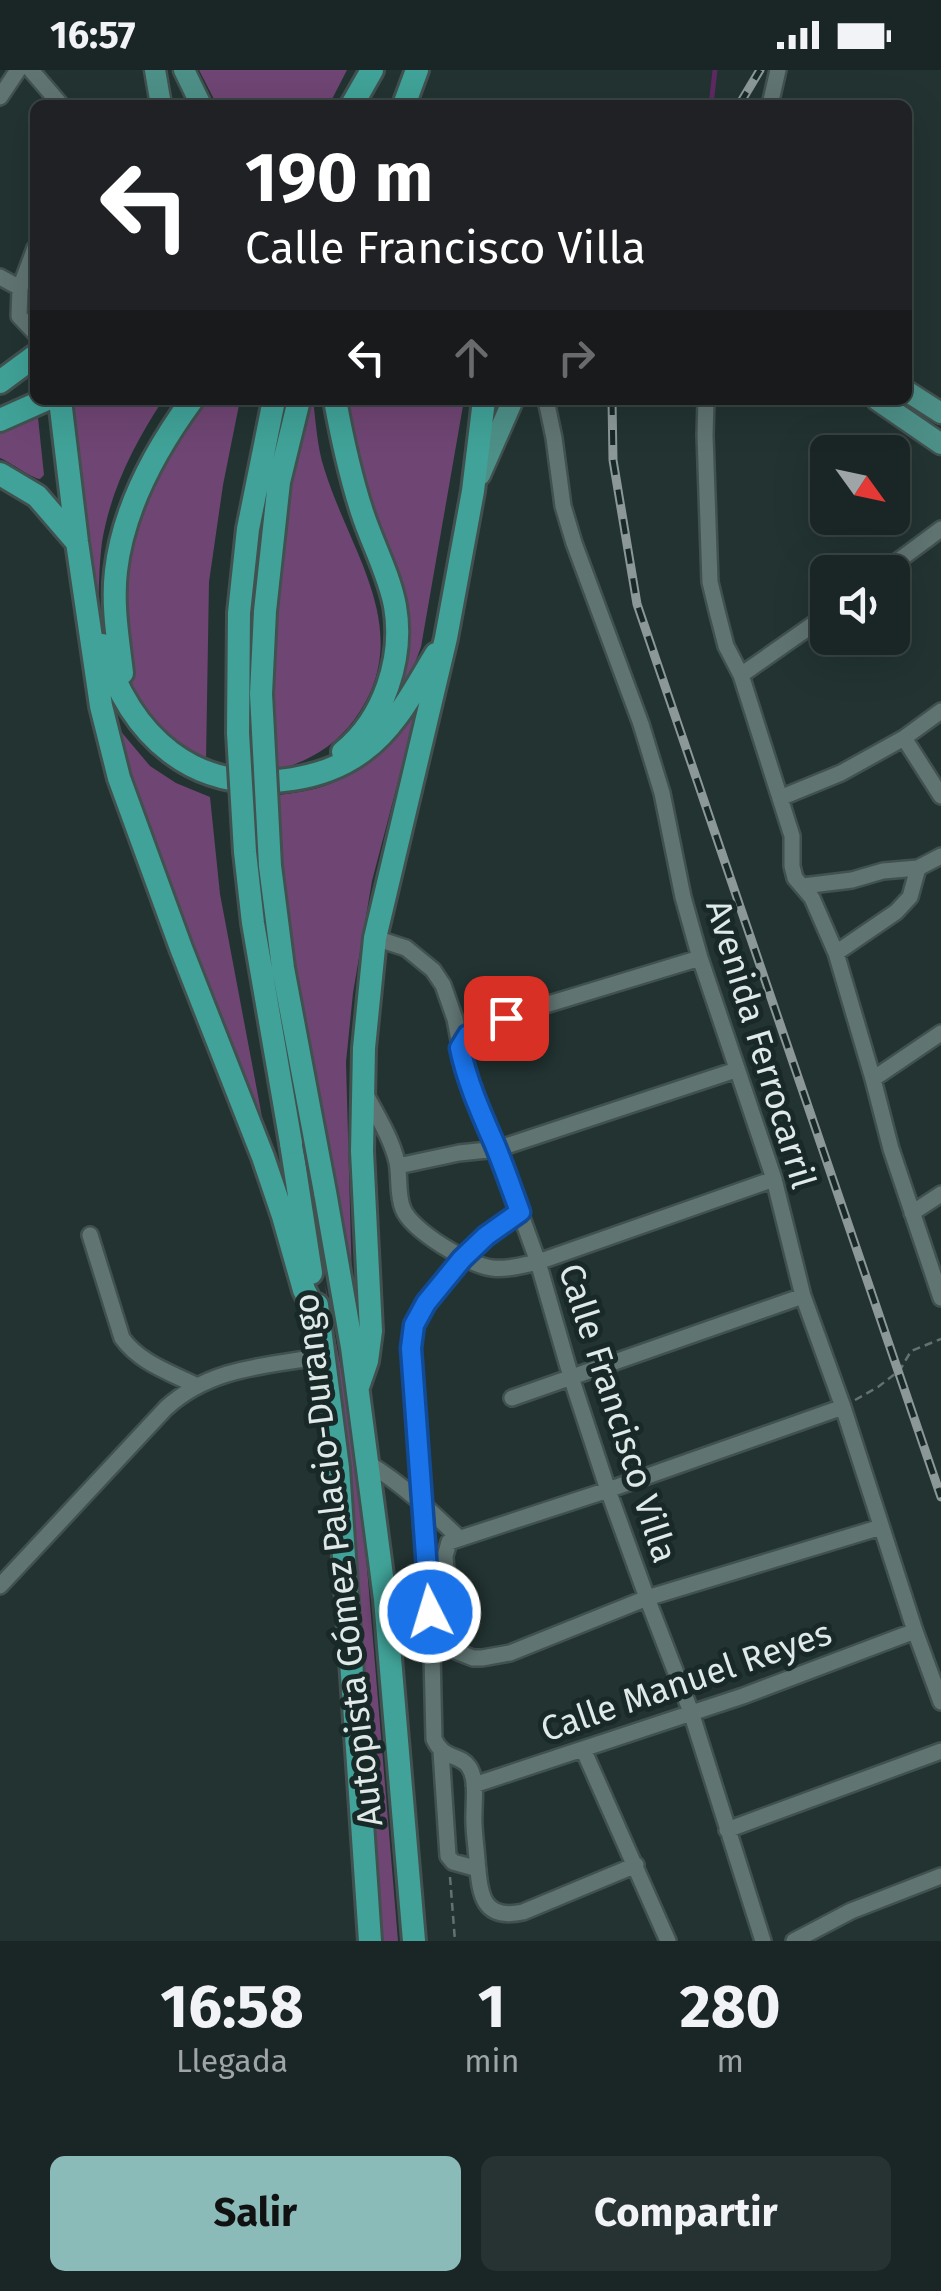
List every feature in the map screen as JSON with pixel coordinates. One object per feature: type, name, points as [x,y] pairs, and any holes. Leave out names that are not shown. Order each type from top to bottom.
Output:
[{"type":"highway","points":[[355,100],[372,70]]},
{"type":"highway","points":[[370,100],[381,70]]},
{"type":"highway","points":[[406,100],[416,70]]},
{"type":"highway","points":[[0,382],[30,360]]},
{"type":"highway","points":[[0,420],[34,405]]},
{"type":"highway","points":[[61,405],[101,706],[119,778],[263,1157],[304,1290],[318,1317]]},
{"type":"highway","points":[[127,706],[117,632],[116,570],[125,530],[156,455],[189,405]]},
{"type":"highway","points":[[273,405],[248,529],[239,613],[238,732],[252,924],[291,1144],[338,1468],[370,1941]]},
{"type":"highway","name":"Autopista Gómez Palacio-Durango","points":[[298,405],[279,482],[266,611],[262,694],[270,866],[284,968],[358,1387],[385,1599],[414,1941]]},
{"type":"highway","points":[[313,776],[350,746],[375,716],[390,678],[396,642],[395,606],[344,453],[337,405]]},
{"type":"highway","points":[[358,1387],[372,1331],[362,1088],[375,938],[446,638],[473,490],[483,405]]},
{"type":"highway","points":[[0,474],[37,496],[76,542]]},
{"type":"highway","points":[[81,573],[106,657],[127,706],[164,748],[186,765],[237,781],[277,782],[313,776],[348,761],[393,722],[446,638]]},
{"type":"main road","points":[[155,70],[161,100]]},
{"type":"main road","points":[[184,70],[199,100]]},
{"type":"main road","points":[[912,395],[941,414]]},
{"type":"main road","points":[[473,490],[511,405]]},
{"type":"main road","points":[[884,405],[941,444]]},
{"type":"street","points":[[0,97],[18,70]]},
{"type":"street","points":[[32,70],[57,100]]},
{"type":"street","points":[[771,100],[778,70]]},
{"type":"street","points":[[30,261],[20,288],[19,316],[30,328]]},
{"type":"street","points":[[0,277],[20,288]]},
{"type":"street","name":"Avenida Ferrocarril","points":[[547,405],[562,506],[641,724],[662,793],[700,958],[774,1179],[804,1296],[941,1702]]},
{"type":"street","points":[[706,405],[710,582],[726,646],[742,675],[792,836],[795,878],[812,898],[836,954],[891,1149],[941,1298]]},
{"type":"street","points":[[905,555],[941,528]]},
{"type":"street","points":[[742,675],[810,627]]},
{"type":"street","points":[[780,798],[841,773],[904,738],[941,711]]},
{"type":"street","points":[[904,738],[941,796]]},
{"type":"street","points":[[803,886],[918,868],[941,856]]},
{"type":"street","points":[[836,954],[896,912],[910,897],[918,868]]},
{"type":"street","name":"Calle Francisco Villa","points":[[375,938],[406,948],[433,970],[456,1019],[465,1073],[538,1262],[608,1490],[691,1712],[764,1941]]},
{"type":"street","points":[[460,1048],[468,1035],[506,1018],[700,958]]},
{"type":"street","points":[[874,1079],[941,1034]]},
{"type":"street","points":[[398,1166],[496,1149],[736,1070]]},
{"type":"street","points":[[362,1088],[391,1142],[405,1214],[462,1259],[476,1265],[507,1268],[538,1262],[774,1179]]},
{"type":"street","points":[[912,1213],[941,1194]]},
{"type":"street","points":[[520,1212],[462,1259],[426,1303],[414,1325],[411,1348],[424,1505],[433,1734],[441,1751],[470,1768],[482,1896],[491,1908],[502,1914],[523,1912],[636,1866]]},
{"type":"street","points":[[90,1235],[122,1338],[143,1358],[195,1385]]},
{"type":"street","points":[[512,1398],[804,1296]]},
{"type":"street","points":[[0,1586],[185,1390],[221,1374],[324,1356]]},
{"type":"street","points":[[455,1648],[445,1556],[454,1540],[843,1407]]},
{"type":"street","points":[[368,1464],[424,1505],[454,1540]]},
{"type":"street","points":[[430,1640],[473,1658],[510,1654],[647,1598],[881,1527]]},
{"type":"street","name":"Calle Manuel Reyes","points":[[474,1785],[809,1672],[915,1631]]},
{"type":"street","points":[[583,1749],[668,1941]]},
{"type":"street","points":[[441,1751],[448,1856],[454,1862],[478,1869]]},
{"type":"street","points":[[727,1830],[941,1751]]},
{"type":"street","points":[[794,1941],[851,1911],[941,1876]]},
{"type":"path","points":[[843,1407],[900,1370],[911,1351],[941,1339]]},
{"type":"path","points":[[448,1856],[455,1941]]},
{"type":"shaded area","points":[[199,70],[347,70],[332,100],[214,100]]},
{"type":"shaded area","points":[[70,405],[160,405],[133,450],[111,504],[102,542],[98,612]]},
{"type":"shaded area","points":[[183,405],[239,405],[209,582],[206,761],[176,747],[143,712],[123,659],[121,581],[159,441]]},
{"type":"shaded area","points":[[298,405],[314,405],[324,468],[373,594],[380,656],[372,688],[346,730],[318,753],[272,771],[270,657]]},
{"type":"shaded area","points":[[340,405],[463,405],[421,647],[410,676],[383,719],[401,668]]},
{"type":"shaded area","points":[[37,408],[44,475],[40,479],[0,458],[0,425]]},
{"type":"shaded area","points":[[417,709],[372,881],[353,993],[346,1062],[353,1318],[297,993],[274,796],[315,789],[350,774],[386,744]]},
{"type":"shaded area","points":[[107,715],[150,766],[176,783],[210,797],[220,894],[272,1170]]},
{"type":"shaded area","points":[[325,1284],[358,1459],[398,1941],[382,1941],[348,1461]]},
{"type":"waterway","points":[[712,100],[715,70]]},
{"type":"railway","points":[[742,100],[760,70]]},
{"type":"railway","points":[[612,405],[613,460],[637,604],[941,1497]]},
{"type":"route","points":[[430,1612],[411,1348],[414,1325],[426,1303],[462,1259],[520,1212],[476,1105],[460,1048],[468,1035],[506,1018]]}]
